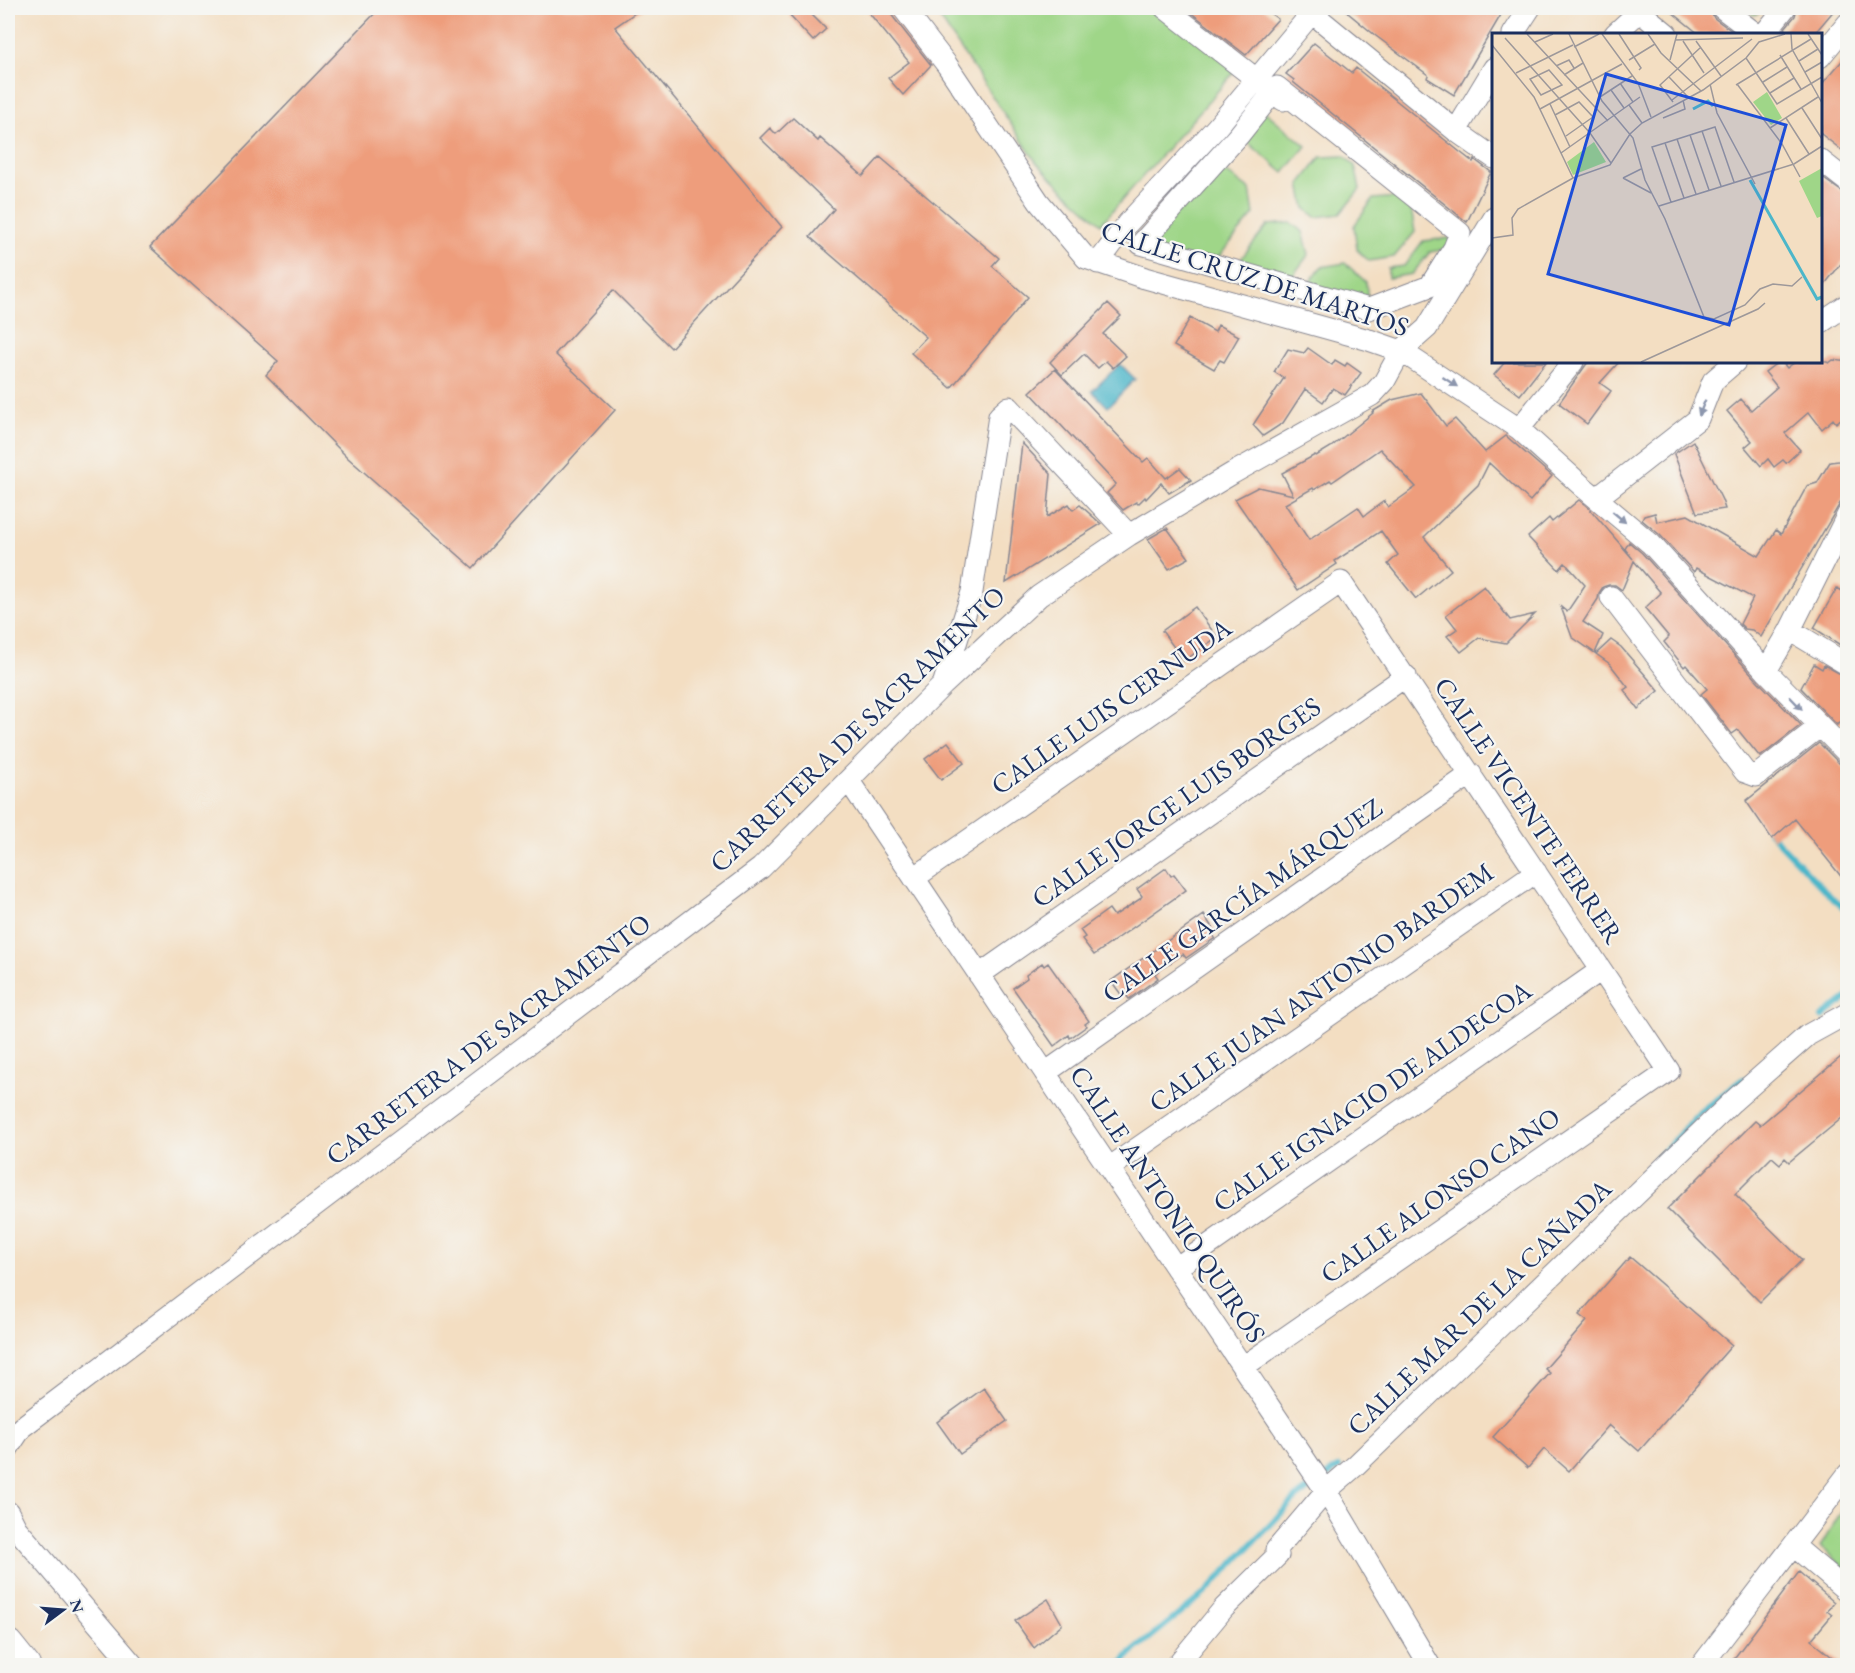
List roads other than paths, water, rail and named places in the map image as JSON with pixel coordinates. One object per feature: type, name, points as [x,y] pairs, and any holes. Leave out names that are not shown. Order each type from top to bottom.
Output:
[{"type":"street","name":"CALLE CRUZ DE MARTOS","points":[[903,8],[947,64],[1039,202],[1086,258],[1145,278],[1369,340],[1401,351],[1495,412],[1519,429],[1651,544],[1766,671],[1848,754]]},
{"type":"street","points":[[1166,8],[1475,251]]},
{"type":"street","points":[[1515,33],[1530,8]]},
{"type":"street","points":[[1722,8],[1754,33]]},
{"type":"street","points":[[1765,33],[1785,8]]},
{"type":"street","points":[[1457,238],[1454,248],[1430,286],[1369,309],[1141,244],[1239,135],[1265,86],[1312,9],[1456,131],[1492,157]]},
{"type":"street","points":[[1616,33],[1641,9],[1666,33]]},
{"type":"street","points":[[1822,56],[1848,23]]},
{"type":"street","points":[[1456,131],[1492,71]]},
{"type":"street","points":[[1098,263],[1127,224],[1216,128],[1265,86]]},
{"type":"street","points":[[1822,160],[1848,182]]},
{"type":"street","name":"CARRETERA DE SACRAMENTO","points":[[8,1448],[22,1427],[761,868],[943,685],[1039,596],[1129,535],[1233,473],[1372,395],[1384,382],[1401,351],[1427,328],[1492,221]]},
{"type":"street","points":[[1822,322],[1848,304]]},
{"type":"street","points":[[1519,429],[1572,363]]},
{"type":"street","points":[[1597,498],[1698,419],[1713,381],[1734,363]]},
{"type":"street","points":[[943,685],[972,592],[999,416],[1009,407],[1129,535]]},
{"type":"street","points":[[1766,671],[1790,630],[1848,514]]},
{"type":"street","name":"CALLE VICENTE FERRER","points":[[1341,582],[1669,1071]]},
{"type":"street","name":"CALLE LUIS CERNUDA","points":[[914,878],[1341,582]]},
{"type":"street","points":[[1611,597],[1745,772],[1756,776],[1819,727]]},
{"type":"street","points":[[1790,630],[1848,665]]},
{"type":"street","name":"CALLE JORGE LUIS BORGES","points":[[979,975],[1406,676]]},
{"type":"street","name":"CALLE GARCÍA MÁRQUEZ","points":[[1046,1073],[1471,774]]},
{"type":"street","name":"CALLE ANTONIO QUIRÓS","points":[[849,781],[1322,1485],[1430,1665]]},
{"type":"street","name":"CALLE JUAN ANTONIO BARDEM","points":[[1109,1168],[1536,872]]},
{"type":"street","name":"CALLE IGNACIO DE ALDECOA","points":[[1176,1268],[1601,970]]},
{"type":"street","name":"CALLE MAR DE LA CAÑADA","points":[[1176,1665],[1224,1608],[1278,1555],[1276,1550],[1322,1485],[1355,1466],[1732,1102],[1808,1035],[1848,1013]]},
{"type":"street","name":"CALLE ALONSO CANO","points":[[1243,1367],[1669,1071]]},
{"type":"street","points":[[1701,1665],[1848,1474]]},
{"type":"street","points":[[8,1512],[16,1528],[134,1665]]},
{"type":"street","points":[[1794,1546],[1848,1592]]},
{"type":"street","points":[[8,1645],[25,1665]]},
{"type":"water","points":[[1120,364],[1135,379],[1108,407],[1092,391]]},
{"type":"waterway","points":[[1769,832],[1833,899],[1848,911]]},
{"type":"waterway","points":[[1822,1017],[1848,997]]},
{"type":"waterway","points":[[1642,1175],[1700,1112],[1743,1079]]},
{"type":"waterway","points":[[1120,1666],[1130,1654],[1204,1594],[1296,1498],[1339,1467]]}]
